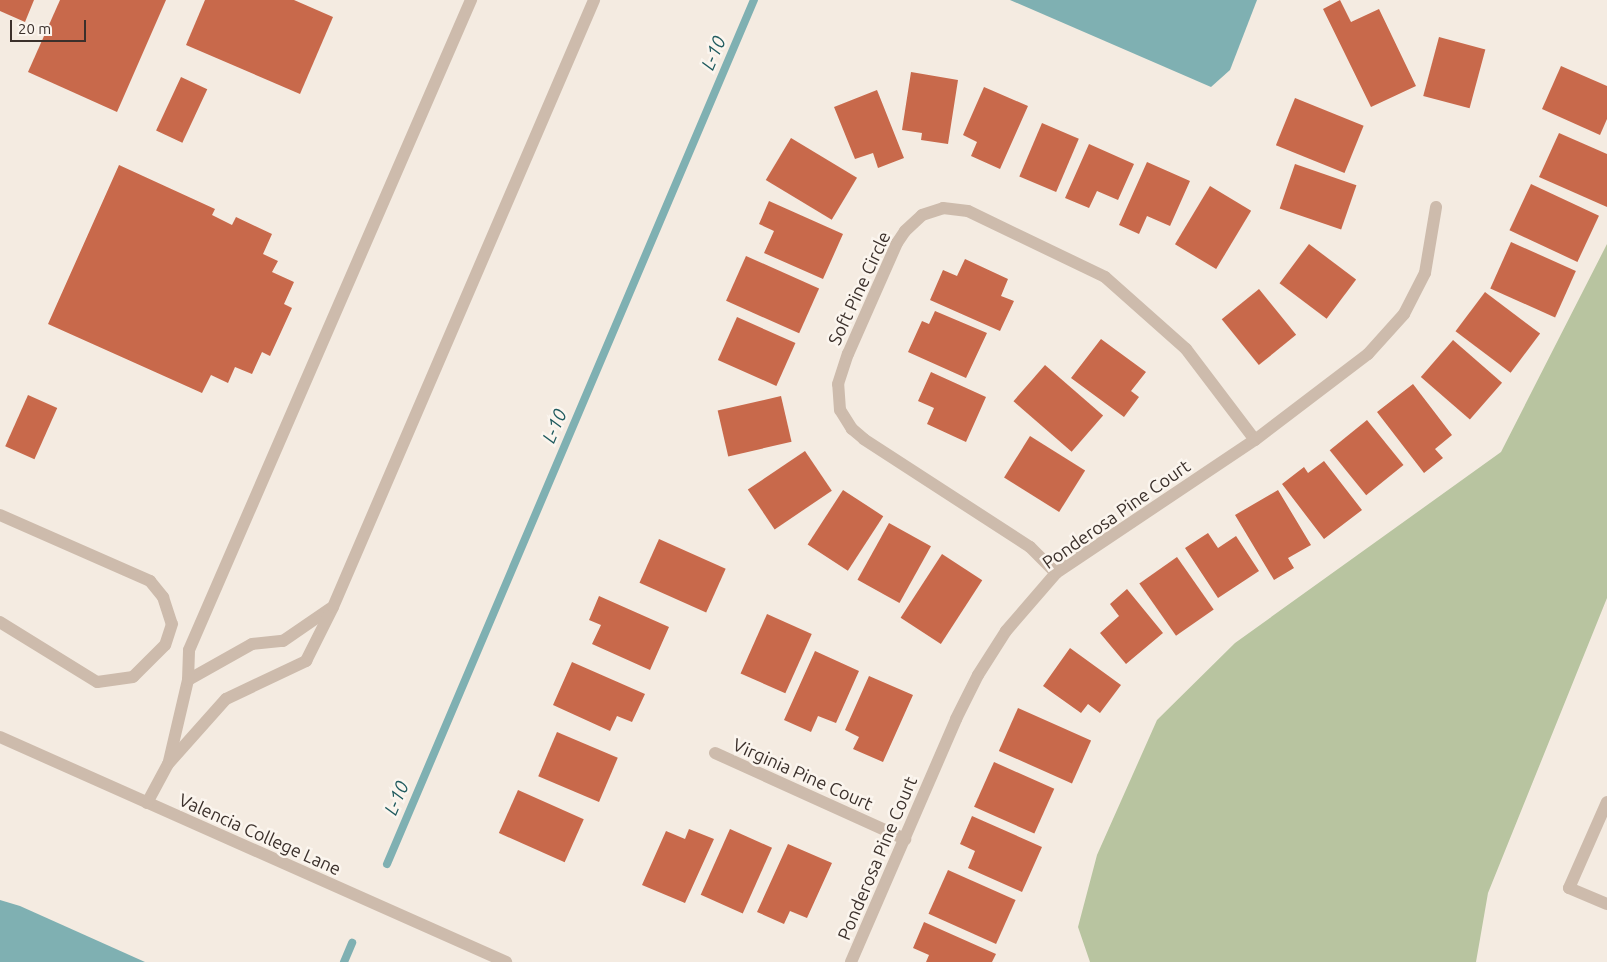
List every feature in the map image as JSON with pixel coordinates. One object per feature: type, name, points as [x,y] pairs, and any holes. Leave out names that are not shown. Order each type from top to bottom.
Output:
[{"type":"street","points":[[148,803],[168,764],[188,680],[189,650],[471,0]]},
{"type":"street","points":[[168,764],[226,699],[306,661],[333,607],[594,0]]},
{"type":"street","name":"Ponderosa Pine Court","points":[[852,962],[904,839],[978,674],[1006,631],[1056,573],[1255,440],[1368,354],[1404,314],[1425,273],[1436,207]]},
{"type":"street","name":"Soft Pine Circle","points":[[1056,573],[1030,547],[864,439],[852,429],[840,410],[838,384],[848,354],[897,243],[905,230],[922,215],[944,208],[968,210],[1106,277],[1186,349],[1255,440]]},
{"type":"street","points":[[0,515],[150,581],[163,597],[172,624],[165,645],[133,677],[97,682],[0,622]]},
{"type":"street","points":[[188,680],[252,644],[284,641],[333,607]]},
{"type":"street","name":"Valencia College Lane","points":[[0,737],[506,962]]},
{"type":"street","name":"Virginia Pine Court","points":[[715,753],[904,839]]},
{"type":"street","points":[[1607,802],[1569,888],[1607,904]]},
{"type":"green space","points":[[1607,244],[1607,598],[1488,893],[1476,962],[1090,962],[1078,927],[1097,855],[1157,720],[1235,643],[1501,452]]},
{"type":"water","points":[[1010,0],[1257,0],[1230,70],[1211,87]]},
{"type":"water","points":[[0,900],[20,906],[145,962],[0,962]]},
{"type":"building","points":[[0,0],[34,0],[25,22],[0,11]]},
{"type":"building","points":[[60,0],[166,0],[117,112],[28,72]]},
{"type":"building","points":[[205,0],[294,0],[333,17],[300,94],[186,45]]},
{"type":"building","points":[[1340,0],[1351,22],[1379,9],[1416,86],[1371,107],[1323,9]]},
{"type":"building","points":[[1439,37],[1485,49],[1470,108],[1423,96]]},
{"type":"building","points":[[1561,66],[1607,86],[1607,119],[1600,135],[1542,109]]},
{"type":"building","points":[[911,72],[958,80],[948,144],[921,140],[922,133],[902,130]]},
{"type":"building","points":[[181,77],[207,89],[182,143],[156,130]]},
{"type":"building","points":[[984,87],[1028,106],[1000,169],[971,156],[977,142],[963,135]]},
{"type":"building","points":[[877,90],[904,158],[878,168],[873,153],[855,159],[834,107]]},
{"type":"building","points":[[1295,98],[1364,126],[1345,173],[1276,145]]},
{"type":"building","points":[[1042,123],[1079,139],[1056,192],[1019,176]]},
{"type":"building","points":[[1559,133],[1607,154],[1607,207],[1539,177]]},
{"type":"building","points":[[791,138],[857,178],[832,220],[766,180]]},
{"type":"building","points":[[1089,144],[1134,164],[1118,200],[1097,191],[1089,208],[1065,198]]},
{"type":"building","points":[[1147,162],[1190,181],[1170,226],[1147,216],[1139,234],[1119,225]]},
{"type":"building","points":[[1295,164],[1356,185],[1341,230],[1280,208]]},
{"type":"building","points":[[119,165],[215,209],[212,215],[232,225],[236,217],[272,234],[263,254],[278,261],[272,272],[294,282],[284,304],[292,308],[270,356],[262,352],[252,374],[235,367],[228,383],[211,375],[202,393],[48,324]]},
{"type":"building","points":[[1531,184],[1599,216],[1577,262],[1509,230]]},
{"type":"building","points":[[1210,186],[1251,211],[1216,269],[1175,244]]},
{"type":"building","points":[[769,201],[843,234],[823,279],[764,253],[774,231],[759,224]]},
{"type":"building","points":[[1511,242],[1576,271],[1555,317],[1490,289]]},
{"type":"building","points":[[1309,244],[1356,280],[1327,319],[1280,283]]},
{"type":"building","points":[[746,256],[819,289],[799,333],[726,301]]},
{"type":"building","points":[[965,259],[1008,279],[1001,296],[1014,301],[1000,331],[930,300],[943,270],[957,276]]},
{"type":"building","points":[[1259,289],[1296,335],[1259,365],[1222,319]]},
{"type":"building","points":[[1485,292],[1540,334],[1511,373],[1456,331]]},
{"type":"building","points":[[935,311],[987,333],[966,378],[908,352],[922,321],[929,324]]},
{"type":"building","points":[[737,317],[795,343],[776,386],[718,360]]},
{"type":"building","points":[[1101,339],[1146,372],[1131,391],[1139,397],[1124,417],[1071,378]]},
{"type":"building","points":[[1453,340],[1502,383],[1470,420],[1421,377]]},
{"type":"building","points":[[1045,365],[1103,416],[1072,452],[1014,401]]},
{"type":"building","points":[[931,372],[986,397],[966,442],[927,424],[934,408],[918,401]]},
{"type":"building","points":[[1413,384],[1452,435],[1435,449],[1443,458],[1424,473],[1377,412]]},
{"type":"building","points":[[28,395],[57,408],[34,459],[5,446]]},
{"type":"building","points":[[781,396],[792,442],[728,456],[718,411]]},
{"type":"building","points":[[1367,420],[1404,465],[1366,495],[1330,450]]},
{"type":"building","points":[[1030,436],[1085,470],[1059,512],[1004,478]]},
{"type":"building","points":[[805,451],[832,491],[775,529],[748,490]]},
{"type":"building","points":[[1324,461],[1362,510],[1324,539],[1282,484],[1304,467],[1308,473]]},
{"type":"building","points":[[843,490],[883,516],[848,571],[808,545]]},
{"type":"building","points":[[1278,490],[1311,545],[1288,558],[1294,568],[1274,580],[1235,515]]},
{"type":"building","points":[[889,523],[931,546],[899,603],[857,580]]},
{"type":"building","points":[[1208,533],[1218,548],[1236,536],[1259,571],[1218,598],[1185,548]]},
{"type":"building","points":[[659,539],[726,569],[706,613],[639,583]]},
{"type":"building","points":[[942,554],[982,580],[941,644],[901,618]]},
{"type":"building","points":[[1177,557],[1214,609],[1176,636],[1139,583]]},
{"type":"building","points":[[1127,589],[1163,633],[1126,664],[1100,633],[1119,616],[1110,604]]},
{"type":"building","points":[[599,596],[669,627],[650,670],[592,644],[601,625],[589,620]]},
{"type":"building","points":[[767,614],[812,634],[785,693],[741,673]]},
{"type":"building","points":[[1070,648],[1121,685],[1100,713],[1088,704],[1081,713],[1043,686]]},
{"type":"building","points":[[815,651],[859,671],[836,723],[818,716],[811,732],[784,720]]},
{"type":"building","points":[[572,662],[645,694],[632,722],[617,716],[610,731],[553,705]]},
{"type":"building","points":[[869,676],[913,695],[883,762],[853,749],[859,737],[845,730]]},
{"type":"building","points":[[1018,708],[1091,741],[1072,783],[999,751]]},
{"type":"building","points":[[557,732],[618,758],[599,802],[538,776]]},
{"type":"building","points":[[994,762],[1054,789],[1034,834],[974,807]]},
{"type":"building","points":[[518,790],[584,819],[565,862],[499,833]]},
{"type":"building","points":[[972,816],[1042,847],[1022,892],[968,868],[975,851],[960,844]]},
{"type":"building","points":[[689,829],[714,839],[685,903],[642,885],[666,831],[685,839]]},
{"type":"building","points":[[730,829],[772,848],[743,913],[701,895]]},
{"type":"building","points":[[788,844],[832,863],[807,918],[790,911],[784,924],[757,912]]},
{"type":"building","points":[[948,870],[1016,900],[996,944],[928,914]]},
{"type":"building","points":[[924,922],[996,954],[992,962],[926,962],[929,955],[913,948]]},
{"type":"waterway","name":"L-10","points":[[387,864],[754,0]]},
{"type":"waterway","name":"L-10","points":[[344,962],[352,943]]}]
